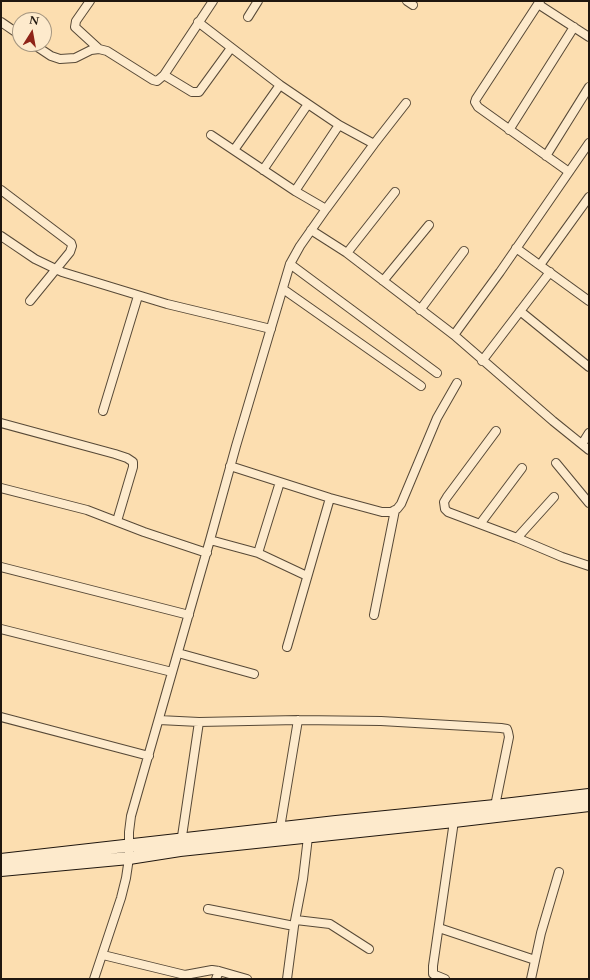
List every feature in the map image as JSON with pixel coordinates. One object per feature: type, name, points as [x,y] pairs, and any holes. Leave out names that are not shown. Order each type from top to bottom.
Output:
[{"type":"main road","points":[[1,870],[129,858],[181,844],[280,828],[589,795]]},
{"type":"main road","points":[[1,860],[128,845],[181,844],[308,837],[589,805]]},
{"type":"street","points":[[90,1],[76,21],[75,27],[99,49]]},
{"type":"street","points":[[45,52],[60,59],[75,58],[91,50],[99,49],[107,51],[153,80],[157,81],[164,75],[213,1]]},
{"type":"street","points":[[248,17],[258,1]]},
{"type":"street","points":[[569,172],[478,107],[475,102],[476,98],[539,3],[587,35],[589,26]]},
{"type":"street","points":[[1,22],[12,30]]},
{"type":"street","points":[[198,22],[280,85],[339,125],[374,144]]},
{"type":"street","points":[[509,130],[574,27]]},
{"type":"street","points":[[164,75],[192,92],[199,92],[231,48]]},
{"type":"street","points":[[234,150],[280,85]]},
{"type":"street","points":[[546,156],[589,87]]},
{"type":"street","points":[[94,979],[121,898],[129,858],[128,845],[131,816],[207,553],[230,466],[290,264],[300,246],[326,209],[406,103]]},
{"type":"street","points":[[263,170],[308,104]]},
{"type":"street","points":[[295,191],[339,125]]},
{"type":"street","points":[[211,135],[295,191],[326,209]]},
{"type":"street","points":[[454,336],[589,143]]},
{"type":"street","points":[[1,190],[71,243],[72,246],[70,252],[30,301]]},
{"type":"street","points":[[347,253],[395,192]]},
{"type":"street","points":[[540,265],[589,197]]},
{"type":"street","points":[[383,281],[429,225]]},
{"type":"street","points":[[311,230],[347,253],[454,336],[589,450]]},
{"type":"street","points":[[1,236],[35,259],[55,269],[138,296],[271,329]]},
{"type":"street","points":[[516,248],[587,299],[589,290]]},
{"type":"street","points":[[420,310],[464,251]]},
{"type":"street","points":[[290,264],[437,374]]},
{"type":"street","points":[[482,361],[550,272]]},
{"type":"street","points":[[283,289],[421,386]]},
{"type":"street","points":[[103,411],[138,296]]},
{"type":"street","points":[[520,311],[588,364]]},
{"type":"street","points":[[230,466],[330,498],[382,512],[391,512],[401,504],[442,408],[458,383]]},
{"type":"street","points":[[1,423],[115,454],[127,458],[133,462],[133,467],[116,521]]},
{"type":"street","points":[[496,431],[444,502],[444,506],[448,512],[562,557],[589,566]]},
{"type":"street","points":[[582,444],[589,433]]},
{"type":"street","points":[[556,463],[589,503]]},
{"type":"street","points":[[480,524],[522,468]]},
{"type":"street","points":[[258,553],[280,482]]},
{"type":"street","points":[[1,488],[87,510],[144,532],[207,553]]},
{"type":"street","points":[[517,538],[554,497]]},
{"type":"street","points":[[287,647],[330,498]]},
{"type":"street","points":[[374,616],[395,510]]},
{"type":"street","points":[[210,540],[258,553],[307,576]]},
{"type":"street","points":[[1,567],[189,615]]},
{"type":"street","points":[[1,629],[172,672]]},
{"type":"street","points":[[178,653],[254,674]]},
{"type":"street","points":[[1,717],[149,756]]},
{"type":"street","points":[[159,720],[199,722],[298,720],[381,721],[507,729],[509,737],[495,806]]},
{"type":"street","points":[[280,828],[298,720]]},
{"type":"street","points":[[181,844],[199,722]]},
{"type":"street","points":[[445,979],[433,974],[432,966],[439,928],[454,821]]},
{"type":"street","points":[[288,979],[308,837]]},
{"type":"street","points":[[530,979],[541,933],[559,872]]},
{"type":"street","points":[[208,909],[295,923],[330,924],[369,949]]},
{"type":"street","points":[[439,928],[535,960]]},
{"type":"street","points":[[103,955],[185,975],[205,970],[218,975],[246,979]]}]
